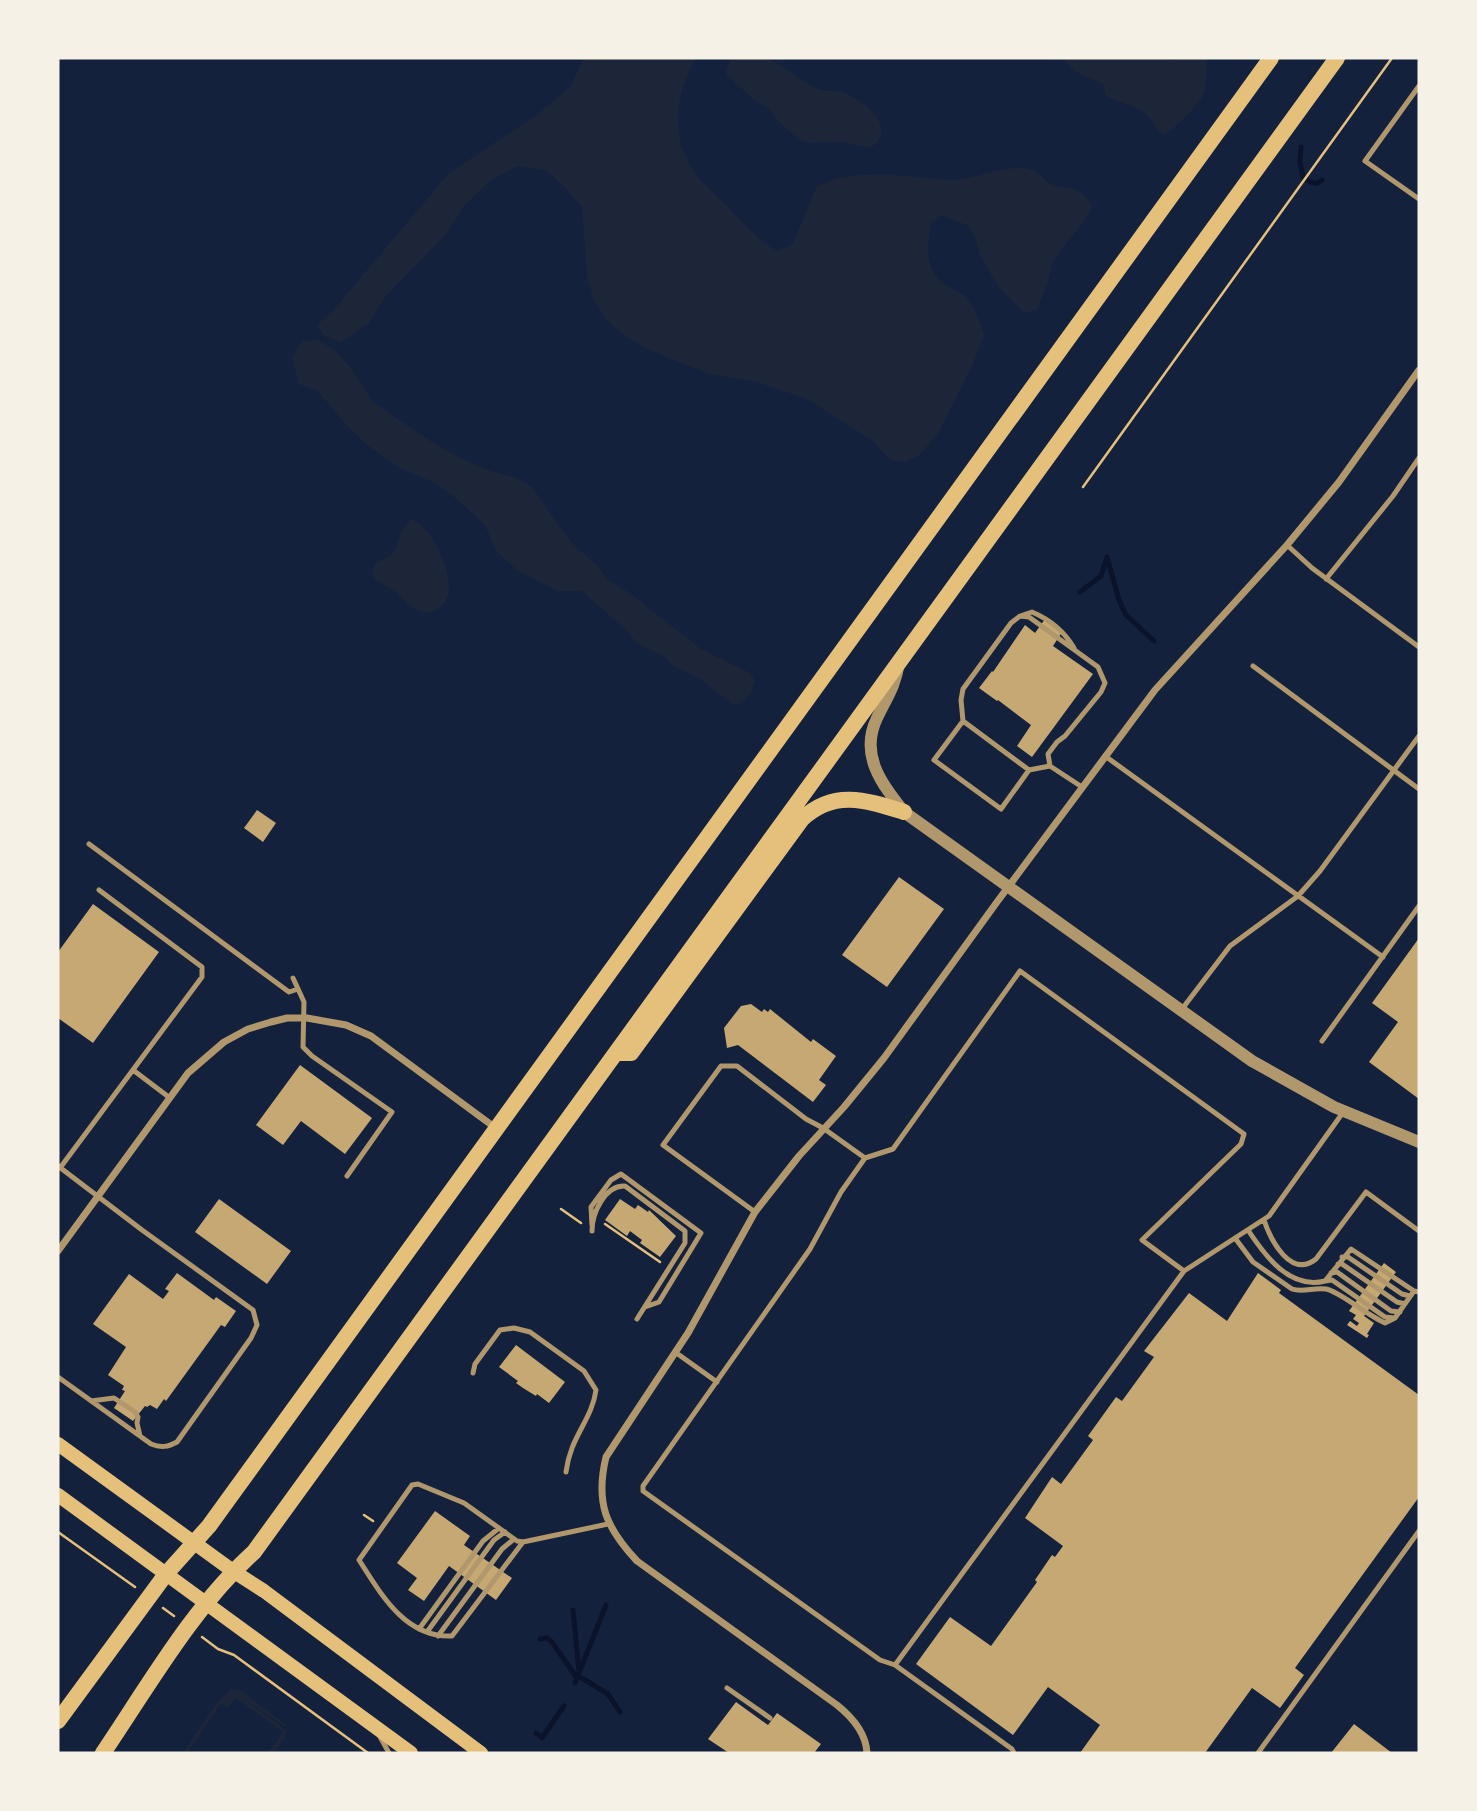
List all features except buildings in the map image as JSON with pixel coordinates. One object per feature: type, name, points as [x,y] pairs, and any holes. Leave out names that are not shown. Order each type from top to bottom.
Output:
[{"type":"main road","points":[[58,1720],[148,1597],[209,1526],[1271,58]]},
{"type":"main road","points":[[103,1753],[206,1603],[233,1571],[254,1552],[1337,58]]},
{"type":"main road","points":[[616,1053],[631,1053],[812,809],[834,799],[846,799],[878,803],[904,812]]},
{"type":"main road","points":[[58,1444],[264,1591],[481,1753]]},
{"type":"main road","points":[[58,1495],[411,1753]]},
{"type":"street","points":[[867,1753],[859,1728],[844,1710],[637,1561],[620,1542],[608,1524],[601,1476],[606,1458],[675,1352],[755,1212],[884,1058],[1155,690],[1287,545],[1339,482],[1419,370]]},
{"type":"street","points":[[899,661],[896,683],[875,722],[869,746],[872,766],[886,790],[904,812],[1252,1061],[1344,1111],[1419,1142]]},
{"type":"street","points":[[58,1251],[188,1073],[224,1042],[259,1025],[287,1018],[303,1018],[346,1026],[371,1037],[497,1129]]},
{"type":"lane","points":[[1419,86],[1365,161],[1419,199]]},
{"type":"lane","points":[[1326,579],[1393,496],[1419,458]]},
{"type":"lane","points":[[1287,545],[1326,579],[1419,647]]},
{"type":"lane","points":[[1050,766],[1048,754],[1073,727],[1105,683],[1098,667],[1028,617],[1020,617],[1011,622],[963,689],[963,721],[934,760],[1001,809],[1029,770],[1050,766],[1082,787]]},
{"type":"lane","points":[[1253,666],[1419,789]]},
{"type":"lane","points":[[963,721],[1029,770]]},
{"type":"lane","points":[[1181,1010],[1230,946],[1298,896],[1320,871],[1419,736]]},
{"type":"lane","points":[[1105,756],[1383,957]]},
{"type":"lane","points":[[89,844],[289,992],[298,989]]},
{"type":"lane","points":[[58,1377],[140,1436],[160,1447],[170,1446],[177,1442],[255,1332],[257,1316],[253,1310],[59,1167],[202,977],[202,967],[99,890]]},
{"type":"lane","points":[[1322,1041],[1419,906]]},
{"type":"lane","points":[[1014,1753],[895,1665],[880,1660],[643,1491],[643,1486],[810,1249],[841,1192],[865,1158],[893,1149],[1020,971],[1244,1134],[1241,1144],[1142,1240],[1184,1271]]},
{"type":"lane","points":[[293,978],[304,1002],[303,1047],[392,1112],[347,1176]]},
{"type":"lane","points":[[755,1212],[663,1145],[721,1066],[737,1066],[806,1119],[865,1158]]},
{"type":"lane","points":[[133,1070],[170,1098]]},
{"type":"lane","points":[[895,1665],[1184,1271],[1264,1220],[1344,1111]]},
{"type":"lane","points":[[637,1319],[685,1243],[685,1231],[620,1185],[610,1190],[594,1214],[592,1228],[591,1207],[611,1180],[621,1174],[701,1233],[660,1302],[645,1307]]},
{"type":"lane","points":[[1264,1220],[1271,1240],[1299,1266],[1308,1266],[1316,1259],[1366,1192],[1419,1231]]},
{"type":"lane","points":[[1248,1230],[1266,1256],[1297,1280],[1311,1283],[1332,1280],[1385,1317],[1395,1318]]},
{"type":"lane","points":[[1235,1238],[1253,1262],[1292,1290],[1298,1292],[1326,1289],[1370,1317],[1385,1323],[1395,1318],[1414,1293]]},
{"type":"lane","points":[[1325,1281],[1342,1257],[1348,1257],[1402,1294],[1414,1293]]},
{"type":"lane","points":[[1338,1264],[1342,1264],[1396,1302],[1405,1304]]},
{"type":"lane","points":[[1331,1273],[1337,1272],[1391,1311],[1400,1312]]},
{"type":"lane","points":[[473,1373],[475,1364],[500,1330],[514,1328],[530,1332],[584,1371],[596,1390],[595,1401],[573,1441],[566,1472]]},
{"type":"lane","points":[[675,1352],[717,1382]]},
{"type":"lane","points":[[91,1401],[114,1398],[135,1412],[140,1436]]},
{"type":"lane","points":[[523,1542],[452,1636],[438,1636],[419,1629],[396,1614],[359,1560],[412,1485],[418,1484],[453,1497],[514,1539],[523,1542],[608,1524]]},
{"type":"lane","points":[[419,1629],[484,1541],[502,1530]]},
{"type":"lane","points":[[427,1632],[502,1530]]},
{"type":"lane","points":[[1258,1753],[1419,1531]]},
{"type":"lane","points":[[438,1636],[502,1549],[514,1539]]},
{"type":"lane","points":[[727,1688],[770,1718]]},
{"type":"lane","points":[[375,1727],[389,1753]]},
{"type":"path","points":[[1083,488],[1392,58]]},
{"type":"path","points":[[561,1209],[582,1224]]},
{"type":"path","points":[[604,1223],[666,1266]]},
{"type":"path","points":[[364,1515],[376,1522]]},
{"type":"path","points":[[58,1532],[218,1649],[234,1655],[368,1753]]},
{"type":"shaded area","points":[[584,58],[696,58],[684,85],[678,112],[684,153],[702,181],[749,229],[777,251],[792,245],[817,186],[844,177],[886,175],[955,180],[1002,170],[1029,169],[1051,184],[1077,190],[1092,205],[1089,214],[1053,261],[1037,310],[1024,313],[998,286],[980,256],[969,226],[941,215],[931,223],[928,256],[933,271],[944,284],[968,299],[984,334],[973,364],[939,432],[920,455],[905,462],[892,460],[873,441],[807,399],[757,382],[709,374],[651,351],[605,319],[593,298],[587,275],[582,207],[562,184],[545,170],[517,166],[490,181],[463,207],[448,232],[386,296],[369,323],[341,342],[325,336],[317,325],[335,308],[449,173],[535,116],[570,87]]},
{"type":"shaded area","points":[[733,58],[765,58],[815,88],[842,92],[860,101],[876,116],[880,124],[878,140],[870,148],[842,142],[810,143],[799,140],[767,107],[755,101],[727,75],[726,68]]},
{"type":"shaded area","points":[[1023,58],[1207,58],[1205,89],[1202,98],[1192,110],[1163,135],[1144,113],[1106,96],[1103,84],[1076,72],[1064,60]]},
{"type":"shaded area","points":[[318,340],[334,350],[350,367],[373,402],[433,443],[484,469],[518,478],[533,488],[561,529],[608,580],[627,591],[701,649],[750,673],[755,681],[745,700],[740,704],[732,704],[700,679],[636,643],[628,632],[582,591],[557,591],[517,570],[496,551],[485,525],[451,494],[433,482],[401,469],[366,444],[345,424],[318,391],[299,384],[292,357],[302,341]]},
{"type":"shaded area","points":[[412,519],[420,524],[434,542],[448,578],[447,598],[431,613],[412,608],[393,590],[376,580],[373,573],[377,561],[393,553],[401,532]]},
{"type":"shaded area","points":[[230,1690],[240,1690],[285,1724],[285,1727],[236,1693],[286,1730],[285,1737],[274,1753],[268,1753],[283,1732],[236,1698],[228,1708],[222,1705],[223,1701],[187,1753],[183,1753],[216,1704]]},
{"type":"waterway","points":[[1301,147],[1303,177],[1314,183],[1322,180]]},
{"type":"waterway","points":[[1107,557],[1126,615],[1154,641]]},
{"type":"waterway","points":[[1080,592],[1101,576],[1107,557]]},
{"type":"waterway","points":[[575,1683],[606,1605]]},
{"type":"waterway","points":[[573,1610],[579,1672]]},
{"type":"waterway","points":[[540,1639],[547,1638],[552,1642],[577,1678],[580,1677],[608,1694],[620,1712]]},
{"type":"waterway","points":[[536,1733],[542,1738],[564,1706]]}]
